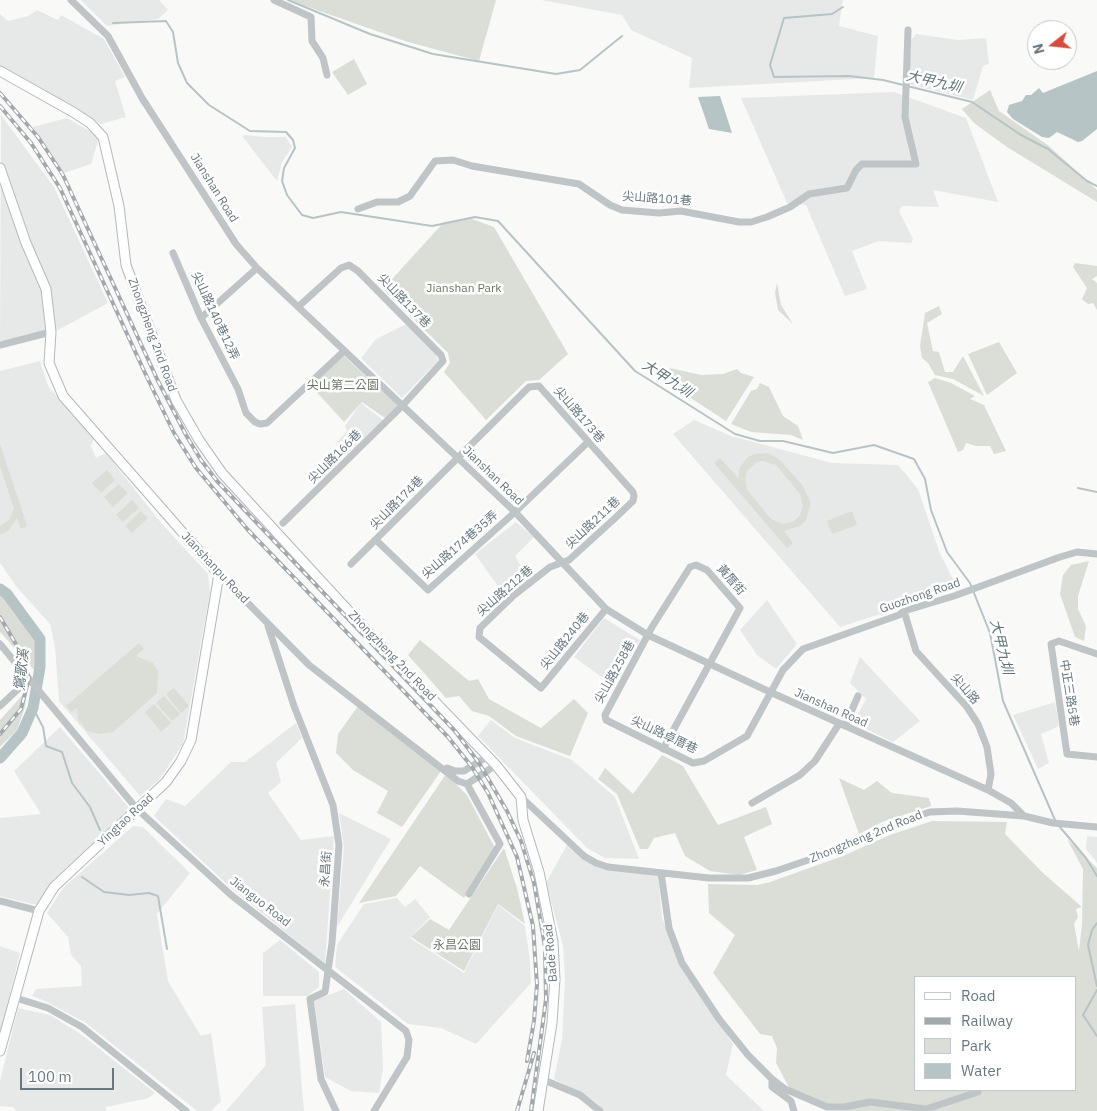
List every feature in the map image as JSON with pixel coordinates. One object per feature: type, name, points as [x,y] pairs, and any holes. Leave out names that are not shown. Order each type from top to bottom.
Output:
[{"type":"main road","name":"Zhongzheng 2nd Road","points":[[0,71],[73,112],[94,127],[103,138],[119,206],[126,265],[176,400],[199,440],[222,473],[368,632],[488,756],[521,796]]},
{"type":"main road","name":"Jianshanpu Road","points":[[0,168],[26,243],[46,289],[51,332],[49,363],[63,396],[219,574]]},
{"type":"main road","name":"Yingtao Road","points":[[0,1051],[39,911],[54,887],[166,782],[181,761],[191,740],[219,574]]},
{"type":"main road","name":"Bade Road","points":[[521,796],[523,820],[539,872],[553,942],[552,1023],[538,1111]]},
{"type":"street","name":"Jianshan Road","points":[[71,0],[108,36],[142,98],[236,244],[257,268],[343,352],[403,405],[515,512],[606,609],[648,635],[988,790],[1011,803],[1024,816]]},
{"type":"street","points":[[274,0],[311,17],[312,41],[323,58],[327,75]]},
{"type":"street","name":"尖山路101巷","points":[[358,209],[377,202],[398,202],[410,196],[435,161],[453,160],[472,166],[580,184],[610,205],[622,210],[659,213],[681,211],[740,222],[751,222],[790,207],[809,194],[847,188],[856,170],[862,164],[916,164],[906,126],[905,86],[908,30]]},
{"type":"street","name":"尖山路140巷12弄","points":[[173,253],[201,318],[238,389],[246,413],[255,422],[260,424],[267,423],[343,352]]},
{"type":"street","name":"尖山路137巷","points":[[298,307],[341,268],[349,265],[358,270],[441,355],[443,361],[403,405]]},
{"type":"street","points":[[201,318],[257,268]]},
{"type":"street","points":[[0,344],[51,332]]},
{"type":"street","name":"尖山路173巷","points":[[458,458],[529,387],[538,386],[587,443],[633,492],[634,496]]},
{"type":"street","name":"尖山路166巷","points":[[283,523],[403,405]]},
{"type":"street","points":[[515,512],[587,443]]},
{"type":"street","name":"尖山路174巷","points":[[351,564],[458,458]]},
{"type":"street","name":"尖山路211巷","points":[[563,562],[569,560],[613,520],[633,501],[634,496]]},
{"type":"street","name":"尖山路174巷35弄","points":[[376,540],[428,590],[515,512]]},
{"type":"street","name":"Guozhong Road","points":[[770,692],[782,670],[803,649],[899,615],[904,611],[1077,552],[1097,554]]},
{"type":"street","name":"尖山路212巷","points":[[541,688],[485,643],[479,637],[480,628],[513,596],[550,568],[563,562]]},
{"type":"street","name":"黃厝街","points":[[648,635],[690,567],[702,567],[740,608],[710,664]]},
{"type":"street","name":"Jianshanpu Road","points":[[219,574],[268,626],[309,665],[438,763],[458,781],[466,784]]},
{"type":"street","name":"尖山路240巷","points":[[541,688],[606,609]]},
{"type":"street","name":"尖山路","points":[[904,611],[916,651],[968,707],[978,724],[988,756],[991,774],[988,790]]},
{"type":"street","name":"永昌街","points":[[268,626],[294,706],[333,805],[339,845],[325,992],[310,999],[321,1079],[336,1111]]},
{"type":"street","name":"尖山路258巷","points":[[606,720],[606,710],[648,635]]},
{"type":"street","name":"中正三路5巷","points":[[1097,654],[1059,641],[1051,644],[1067,754],[1097,756]]},
{"type":"street","points":[[0,644],[30,680],[0,706]]},
{"type":"street","points":[[663,748],[710,664]]},
{"type":"street","name":"Jianguo Road","points":[[30,680],[137,809],[231,895],[406,1031],[409,1040],[407,1057],[374,1111]]},
{"type":"street","name":"尖山路卓厝巷","points":[[606,720],[692,764],[704,761],[747,736],[770,692]]},
{"type":"street","points":[[752,803],[800,775],[815,761],[842,725],[858,696]]},
{"type":"street","name":"Jianshanpu Road","points":[[438,763],[455,771],[464,771],[488,756]]},
{"type":"street","points":[[469,894],[500,844],[466,784],[496,765]]},
{"type":"street","name":"Zhongzheng 2nd Road","points":[[521,796],[590,860],[608,867],[709,878],[759,876],[815,859],[910,818],[930,812],[957,811],[1024,816],[1057,823],[1097,827]]},
{"type":"street","points":[[661,873],[669,928],[682,962],[719,1019],[748,1055],[772,1080],[793,1094],[827,1107],[844,1107],[870,1102],[926,1109],[978,1092]]},
{"type":"street","points":[[0,901],[39,911]]},
{"type":"street","points":[[16,998],[48,1008],[82,1027],[186,1111]]},
{"type":"street","points":[[544,1080],[580,1095],[600,1111]]},
{"type":"street","points":[[772,1080],[772,1087],[791,1101],[794,1111]]},
{"type":"shaded area","points":[[81,0],[159,0],[168,10],[158,19],[107,26]]},
{"type":"shaded area","points":[[541,0],[843,0],[839,26],[878,36],[874,78],[689,88],[692,58],[631,30],[622,15]]},
{"type":"shaded area","points":[[37,10],[58,20],[61,15],[104,39],[125,77],[115,81],[126,117],[101,124],[0,66],[0,14],[8,21],[28,16]]},
{"type":"shaded area","points":[[916,34],[958,40],[986,38],[989,64],[983,66],[973,100],[908,84],[911,40]]},
{"type":"shaded area","points":[[894,92],[966,118],[998,202],[933,190],[939,207],[902,206],[899,211],[913,239],[911,243],[879,241],[852,251],[867,289],[845,296],[806,205],[787,203],[741,98]]},
{"type":"shaded area","points":[[1,115],[54,187],[108,303],[58,330],[0,342]]},
{"type":"shaded area","points":[[67,118],[96,135],[98,141],[91,164],[64,173],[33,127]]},
{"type":"shaded area","points":[[242,136],[286,137],[292,147],[282,162],[277,181]]},
{"type":"shaded area","points":[[406,324],[436,354],[438,361],[402,398],[361,358],[376,339]]},
{"type":"shaded area","points":[[40,361],[48,386],[94,439],[91,446],[96,458],[106,453],[162,524],[208,574],[210,592],[183,744],[159,780],[140,796],[59,701],[55,647],[50,624],[16,586],[0,563],[0,371]]},
{"type":"shaded area","points":[[361,403],[384,421],[347,453],[337,442],[347,431],[345,426]]},
{"type":"shaded area","points":[[694,420],[731,436],[832,463],[898,465],[918,489],[939,551],[958,589],[840,627],[673,434]]},
{"type":"shaded area","points":[[516,522],[534,537],[515,556],[529,580],[507,599],[475,554]]},
{"type":"shaded area","points":[[767,600],[797,644],[776,669],[757,655],[740,630]]},
{"type":"shaded area","points":[[604,618],[640,640],[613,685],[574,657]]},
{"type":"shaded area","points":[[860,657],[920,721],[893,742],[853,723],[866,699],[850,683]]},
{"type":"shaded area","points":[[1055,702],[1059,726],[1041,734],[1049,763],[1038,769],[1013,715]]},
{"type":"shaded area","points":[[491,720],[515,738],[572,760],[615,797],[639,859],[605,858],[587,848],[478,736]]},
{"type":"shaded area","points":[[296,723],[302,738],[276,763],[281,782],[268,793],[301,840],[334,836],[325,964],[230,887],[154,816],[166,799],[185,806],[231,762],[245,762]]},
{"type":"shaded area","points":[[60,727],[130,809],[55,878],[36,905],[0,896],[0,818],[41,814],[14,771]]},
{"type":"shaded area","points":[[339,813],[391,839],[337,927],[344,847]]},
{"type":"shaded area","points":[[133,826],[143,827],[190,873],[157,914],[168,981],[201,1036],[211,1033],[221,1101],[211,1111],[197,1111],[86,1023],[32,996],[36,989],[82,986],[81,966],[71,955],[68,937],[47,913],[63,888]]},
{"type":"shaded area","points":[[1087,836],[1097,837],[1097,863],[1086,849]]},
{"type":"shaded area","points":[[567,845],[585,859],[658,876],[662,918],[673,946],[733,1044],[726,1075],[764,1111],[604,1111],[596,1102],[554,1079],[562,1040],[565,978],[563,945],[546,883]]},
{"type":"shaded area","points":[[397,898],[405,907],[415,899],[430,917],[410,938],[464,973],[498,905],[525,926],[531,983],[476,1044],[441,1028],[408,1024],[335,967],[337,945],[364,904]]},
{"type":"shaded area","points":[[280,940],[319,972],[319,987],[307,996],[263,996],[263,953]]},
{"type":"shaded area","points":[[0,946],[20,953],[0,1034]]},
{"type":"shaded area","points":[[344,989],[381,1022],[383,1069],[379,1093],[351,1091],[325,1077],[314,1001]]},
{"type":"shaded area","points":[[295,1004],[304,1111],[226,1111],[266,1065],[262,1007]]},
{"type":"shaded area","points":[[18,1008],[50,1015],[82,1035],[155,1093],[149,1098],[106,1107],[106,1111],[16,1111],[13,1107],[0,1106],[0,1081]]},
{"type":"green space","points":[[288,0],[496,0],[479,61],[408,42]]},
{"type":"green space","points":[[354,59],[367,84],[348,95],[332,72]]},
{"type":"green space","points":[[990,90],[999,111],[1049,146],[1097,190],[1097,202],[1007,147],[974,123],[962,109]]},
{"type":"green space","name":"Jianshan Park","points":[[472,219],[494,227],[568,354],[539,380],[526,381],[486,420],[444,372],[450,363],[448,353],[383,289],[444,222]]},
{"type":"green space","points":[[1075,263],[1097,266],[1097,276],[1092,279],[1097,283],[1097,310],[1093,303],[1088,304],[1082,299],[1087,288],[1073,267]]},
{"type":"green space","points":[[777,283],[781,305],[793,324],[778,310],[775,293]]},
{"type":"green space","points":[[939,306],[942,314],[927,323],[933,351],[939,352],[945,372],[953,372],[963,356],[984,396],[953,379],[935,375],[928,363],[922,358],[920,346],[925,313]]},
{"type":"green space","points":[[999,342],[1017,373],[987,395],[968,354]]},
{"type":"green space","name":"尖山第二公園","points":[[343,355],[398,406],[385,418],[362,402],[344,422],[311,386]]},
{"type":"green space","points":[[670,368],[701,375],[723,374],[737,369],[741,373],[754,377],[726,421],[663,380]]},
{"type":"green space","points":[[935,378],[951,383],[975,396],[970,399],[984,405],[1006,451],[994,454],[990,446],[976,446],[966,443],[963,450],[958,452],[928,382]]},
{"type":"green space","points":[[760,383],[769,387],[783,416],[798,426],[803,440],[791,435],[751,432],[731,424],[751,391],[757,389]]},
{"type":"green space","points":[[0,444],[27,526],[21,529],[17,518],[9,530],[2,534],[0,534],[0,526],[9,520],[14,509],[0,466]]},
{"type":"green space","points":[[768,453],[779,459],[803,486],[811,503],[806,520],[800,526],[784,531],[793,543],[787,548],[714,463],[720,458],[738,478],[740,467],[748,457],[755,454]],"holes":[[[763,461],[776,465],[800,494],[803,506],[799,517],[794,521],[783,524],[771,519],[747,490],[745,477],[747,471],[757,462]]]},
{"type":"green space","points":[[107,470],[115,480],[101,493],[92,483]]},
{"type":"green space","points":[[119,484],[128,493],[113,507],[104,497]]},
{"type":"green space","points":[[132,500],[139,508],[123,522],[116,515]]},
{"type":"green space","points":[[141,511],[148,518],[132,533],[125,526]]},
{"type":"green space","points":[[852,511],[857,525],[832,534],[827,521]]},
{"type":"green space","points":[[1089,561],[1078,596],[1078,609],[1086,626],[1084,641],[1075,637],[1060,594],[1063,575],[1071,565]]},
{"type":"green space","points":[[0,594],[7,598],[35,640],[35,671],[0,632]]},
{"type":"green space","points":[[420,640],[469,681],[478,679],[489,699],[541,728],[574,699],[588,713],[570,756],[516,736],[489,716],[472,711],[459,696],[446,698],[408,655]]},
{"type":"green space","points":[[139,643],[144,649],[136,656],[153,663],[158,671],[157,693],[113,732],[100,734],[87,731],[78,719],[77,708],[71,712],[66,706]]},
{"type":"green space","points":[[174,688],[189,706],[181,713],[166,694]]},
{"type":"green space","points":[[27,690],[25,707],[17,730],[0,747],[0,720]]},
{"type":"green space","points":[[164,696],[180,714],[172,721],[156,703]]},
{"type":"green space","points":[[154,704],[171,723],[161,732],[145,712]]},
{"type":"green space","points":[[358,706],[441,771],[402,827],[377,813],[388,791],[353,770],[336,753],[338,734]]},
{"type":"green space","points":[[662,755],[683,766],[718,825],[766,807],[772,824],[744,837],[757,870],[739,875],[710,871],[685,856],[675,833],[654,838],[648,849],[640,849],[617,794],[598,779],[605,768],[633,794]]},
{"type":"green space","points":[[446,774],[467,795],[495,848],[464,898],[420,866],[396,896],[359,903]]},
{"type":"green space","points":[[839,778],[864,790],[877,781],[892,793],[929,798],[931,806],[882,822],[859,834]]},
{"type":"green space","points":[[932,821],[1007,822],[1005,834],[1043,873],[1082,907],[1076,909],[1078,917],[1074,924],[1079,951],[1082,924],[1083,869],[1067,839],[1097,868],[1097,1111],[846,1111],[844,1105],[818,1104],[791,1091],[776,1063],[777,1048],[772,1036],[760,1034],[713,973],[735,935],[709,913],[708,884],[757,885],[843,856],[890,835]]},
{"type":"green space","name":"永昌公園","points":[[504,848],[517,888],[525,924],[498,904],[464,971],[411,937],[430,919],[449,930]]},
{"type":"water","points":[[1097,71],[1097,129],[1082,141],[1078,142],[1057,132],[1049,138],[1042,137],[1013,119],[1007,112],[1009,105],[1022,101],[1026,95],[1031,95],[1039,88],[1043,93]]},
{"type":"water","points":[[720,96],[732,133],[709,129],[698,97]]},
{"type":"waterway","points":[[288,0],[370,34],[433,54],[556,74],[580,70],[622,36]]},
{"type":"waterway","name":"大甲九圳","points":[[843,7],[832,14],[784,18],[770,65],[774,77],[849,76],[883,80],[972,102],[1021,135],[1048,149],[1087,181],[1097,186]]},
{"type":"waterway","name":"大甲九圳","points":[[113,23],[166,21],[173,32],[178,63],[187,83],[209,105],[250,131],[286,132],[293,140],[295,148],[284,168],[282,181],[287,195],[302,215],[313,218],[341,212],[432,226],[475,217],[498,221],[635,371],[735,434],[760,441],[783,441],[833,453],[874,445],[914,459],[925,479],[931,510],[947,552],[970,583],[990,633],[1003,701],[1055,820]]},
{"type":"waterway","points":[[1078,488],[1097,492]]},
{"type":"waterway","name":"鶯歌溪","points":[[0,589],[7,594],[40,639],[40,667],[33,708],[22,733],[0,758]]},
{"type":"waterway","points":[[33,708],[43,727],[46,746],[62,752],[72,783],[90,807],[100,830]]},
{"type":"waterway","name":"大甲九圳","points":[[1059,826],[1086,858],[1097,876]]},
{"type":"waterway","points":[[82,877],[104,892],[129,895],[149,893],[158,896],[167,949]]},
{"type":"waterway","name":"大甲九圳","points":[[1097,923],[1092,930],[1088,945],[1097,986]]},
{"type":"waterway","name":"大甲九圳","points":[[1097,990],[1083,1015],[1097,1036]]},
{"type":"railway","points":[[0,93],[38,137],[63,175],[158,381],[201,460],[217,481],[455,731],[479,763],[507,811],[521,841],[534,883],[545,947],[546,999],[531,1111]]},
{"type":"railway","points":[[0,106],[31,143],[60,188],[174,433],[196,468],[248,530],[448,737],[472,767],[488,793],[517,857],[533,926],[537,985],[534,1021],[527,1061]]},
{"type":"railway","points":[[0,617],[20,651],[29,678],[21,709],[0,734]]},
{"type":"railway","points":[[517,1111],[534,1053]]}]
